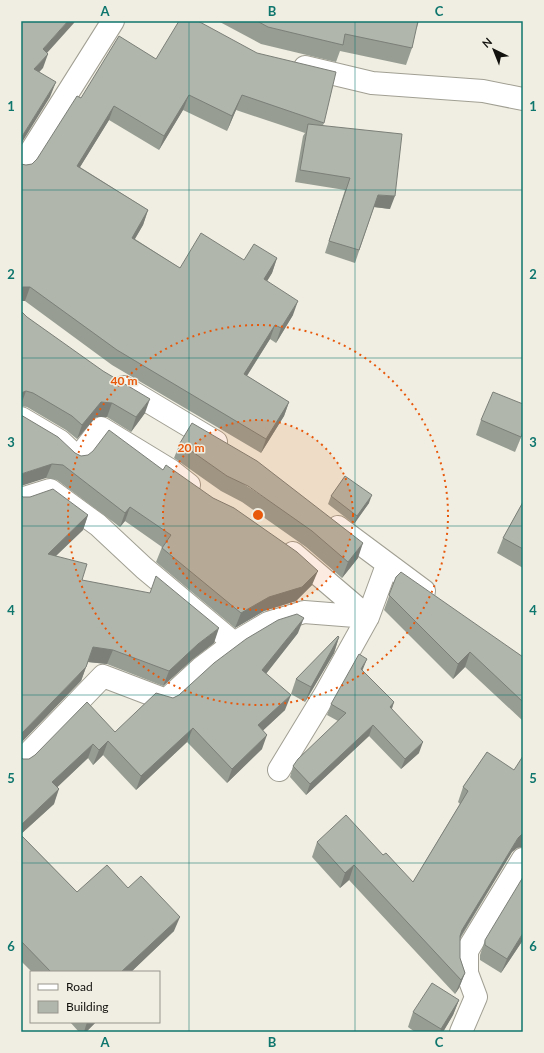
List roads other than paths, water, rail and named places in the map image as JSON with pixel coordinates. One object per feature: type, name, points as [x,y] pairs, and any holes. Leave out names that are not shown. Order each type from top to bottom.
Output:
[{"type":"street","points":[[21,167],[113,21]]},
{"type":"street","points":[[288,63],[372,84],[483,91],[523,99]]},
{"type":"street","points":[[105,375],[231,450]]},
{"type":"street","points":[[21,418],[60,441],[78,458],[101,428],[170,470],[208,498]]},
{"type":"street","points":[[21,499],[50,490],[98,525],[144,568],[234,643]]},
{"type":"street","points":[[320,514],[439,602]]},
{"type":"street","points":[[276,541],[298,557],[368,616]]},
{"type":"street","points":[[279,770],[324,696],[368,616],[387,565]]},
{"type":"street","points":[[21,761],[103,676],[166,700],[201,668],[234,643],[268,623],[304,612],[368,616]]},
{"type":"street","points":[[461,1032],[476,997],[467,973],[467,951],[523,859]]}]
